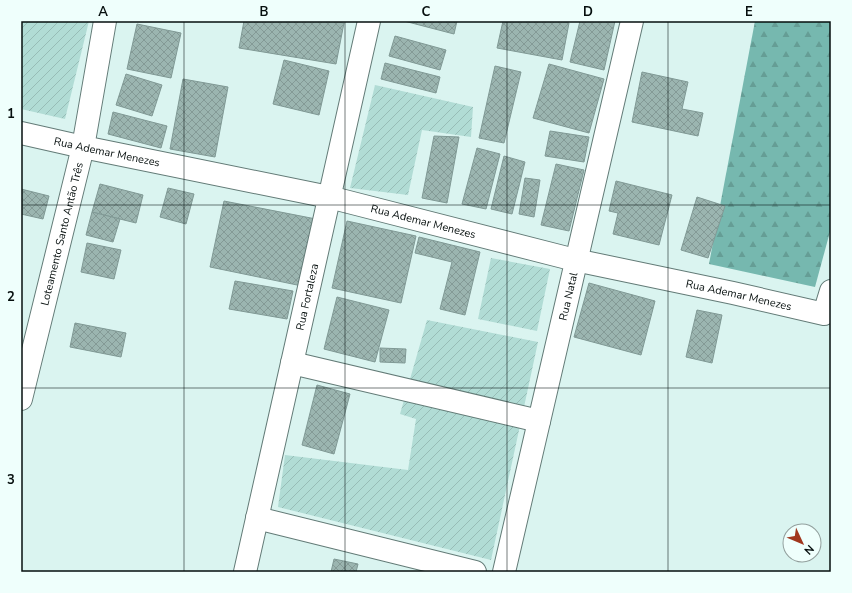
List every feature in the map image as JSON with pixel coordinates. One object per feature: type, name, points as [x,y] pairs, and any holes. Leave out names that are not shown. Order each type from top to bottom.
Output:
[{"type":"street","name":"Loteamento Santo Antão Três","points":[[21,399],[83,146],[105,21]]},
{"type":"street","name":"Rua Fortaleza","points":[[244,572],[368,21]]},
{"type":"street","name":"Rua Natal","points":[[504,572],[575,260],[632,21]]},
{"type":"street","name":"Rua Ademar Menezes","points":[[21,133],[329,197],[575,260],[725,291],[824,314],[831,291]]},
{"type":"street","points":[[292,364],[539,421]]},
{"type":"street","points":[[257,518],[475,572]]},
{"type":"green space","points":[[21,21],[89,21],[65,119],[21,109]]},
{"type":"green space","points":[[755,21],[831,21],[831,228],[815,287],[709,264]]},
{"type":"green space","points":[[375,85],[473,107],[471,137],[422,130],[408,195],[350,188]]},
{"type":"green space","points":[[491,258],[550,269],[537,331],[478,319]]},
{"type":"green space","points":[[427,320],[538,342],[491,560],[278,507],[285,455],[408,470],[416,419],[400,414]]},
{"type":"building","points":[[244,21],[331,21],[344,23],[336,64],[239,48]]},
{"type":"building","points":[[404,21],[457,21],[454,34]]},
{"type":"building","points":[[503,21],[559,21],[569,23],[562,60],[497,48]]},
{"type":"building","points":[[580,21],[615,21],[604,70],[570,62]]},
{"type":"building","points":[[137,24],[181,33],[171,78],[127,69]]},
{"type":"building","points":[[395,36],[446,50],[440,70],[389,56]]},
{"type":"building","points":[[284,60],[329,71],[319,115],[273,104]]},
{"type":"building","points":[[385,63],[440,77],[436,93],[381,79]]},
{"type":"building","points":[[549,64],[604,79],[589,133],[533,118]]},
{"type":"building","points":[[495,66],[521,72],[504,143],[479,138]]},
{"type":"building","points":[[642,72],[688,82],[682,109],[703,113],[698,136],[632,122]]},
{"type":"building","points":[[126,74],[162,85],[152,116],[116,105]]},
{"type":"building","points":[[183,79],[228,87],[215,157],[170,149]]},
{"type":"building","points":[[113,112],[167,126],[161,148],[108,134]]},
{"type":"building","points":[[550,131],[589,137],[584,162],[545,156]]},
{"type":"building","points":[[434,136],[459,137],[447,203],[422,198]]},
{"type":"building","points":[[477,148],[500,154],[486,209],[462,204]]},
{"type":"building","points":[[504,156],[525,162],[512,214],[491,209]]},
{"type":"building","points":[[556,164],[584,170],[569,231],[541,225]]},
{"type":"building","points":[[525,178],[540,180],[534,217],[519,214]]},
{"type":"building","points":[[616,181],[672,195],[659,245],[613,234],[618,213],[609,211]]},
{"type":"building","points":[[100,184],[143,195],[136,223],[92,212]]},
{"type":"building","points":[[168,188],[194,194],[186,224],[160,217]]},
{"type":"building","points":[[21,189],[49,196],[43,219],[21,214]]},
{"type":"building","points":[[697,197],[725,206],[708,258],[681,250]]},
{"type":"building","points":[[224,201],[316,219],[302,286],[210,267]]},
{"type":"building","points":[[92,212],[120,219],[113,242],[86,235]]},
{"type":"building","points":[[347,221],[416,236],[401,303],[332,288]]},
{"type":"building","points":[[419,237],[480,252],[465,315],[440,309],[452,262],[415,253]]},
{"type":"building","points":[[87,243],[121,250],[114,279],[81,272]]},
{"type":"building","points":[[235,281],[293,291],[287,319],[229,309]]},
{"type":"building","points":[[589,283],[655,301],[641,355],[574,337]]},
{"type":"building","points":[[337,297],[389,310],[375,362],[324,349]]},
{"type":"building","points":[[697,310],[722,315],[712,363],[686,357]]},
{"type":"building","points":[[75,323],[126,333],[121,357],[70,347]]},
{"type":"building","points":[[380,348],[406,349],[405,363],[380,362]]},
{"type":"building","points":[[317,385],[350,394],[334,454],[302,445]]},
{"type":"building","points":[[334,559],[358,564],[356,572],[331,572]]}]
